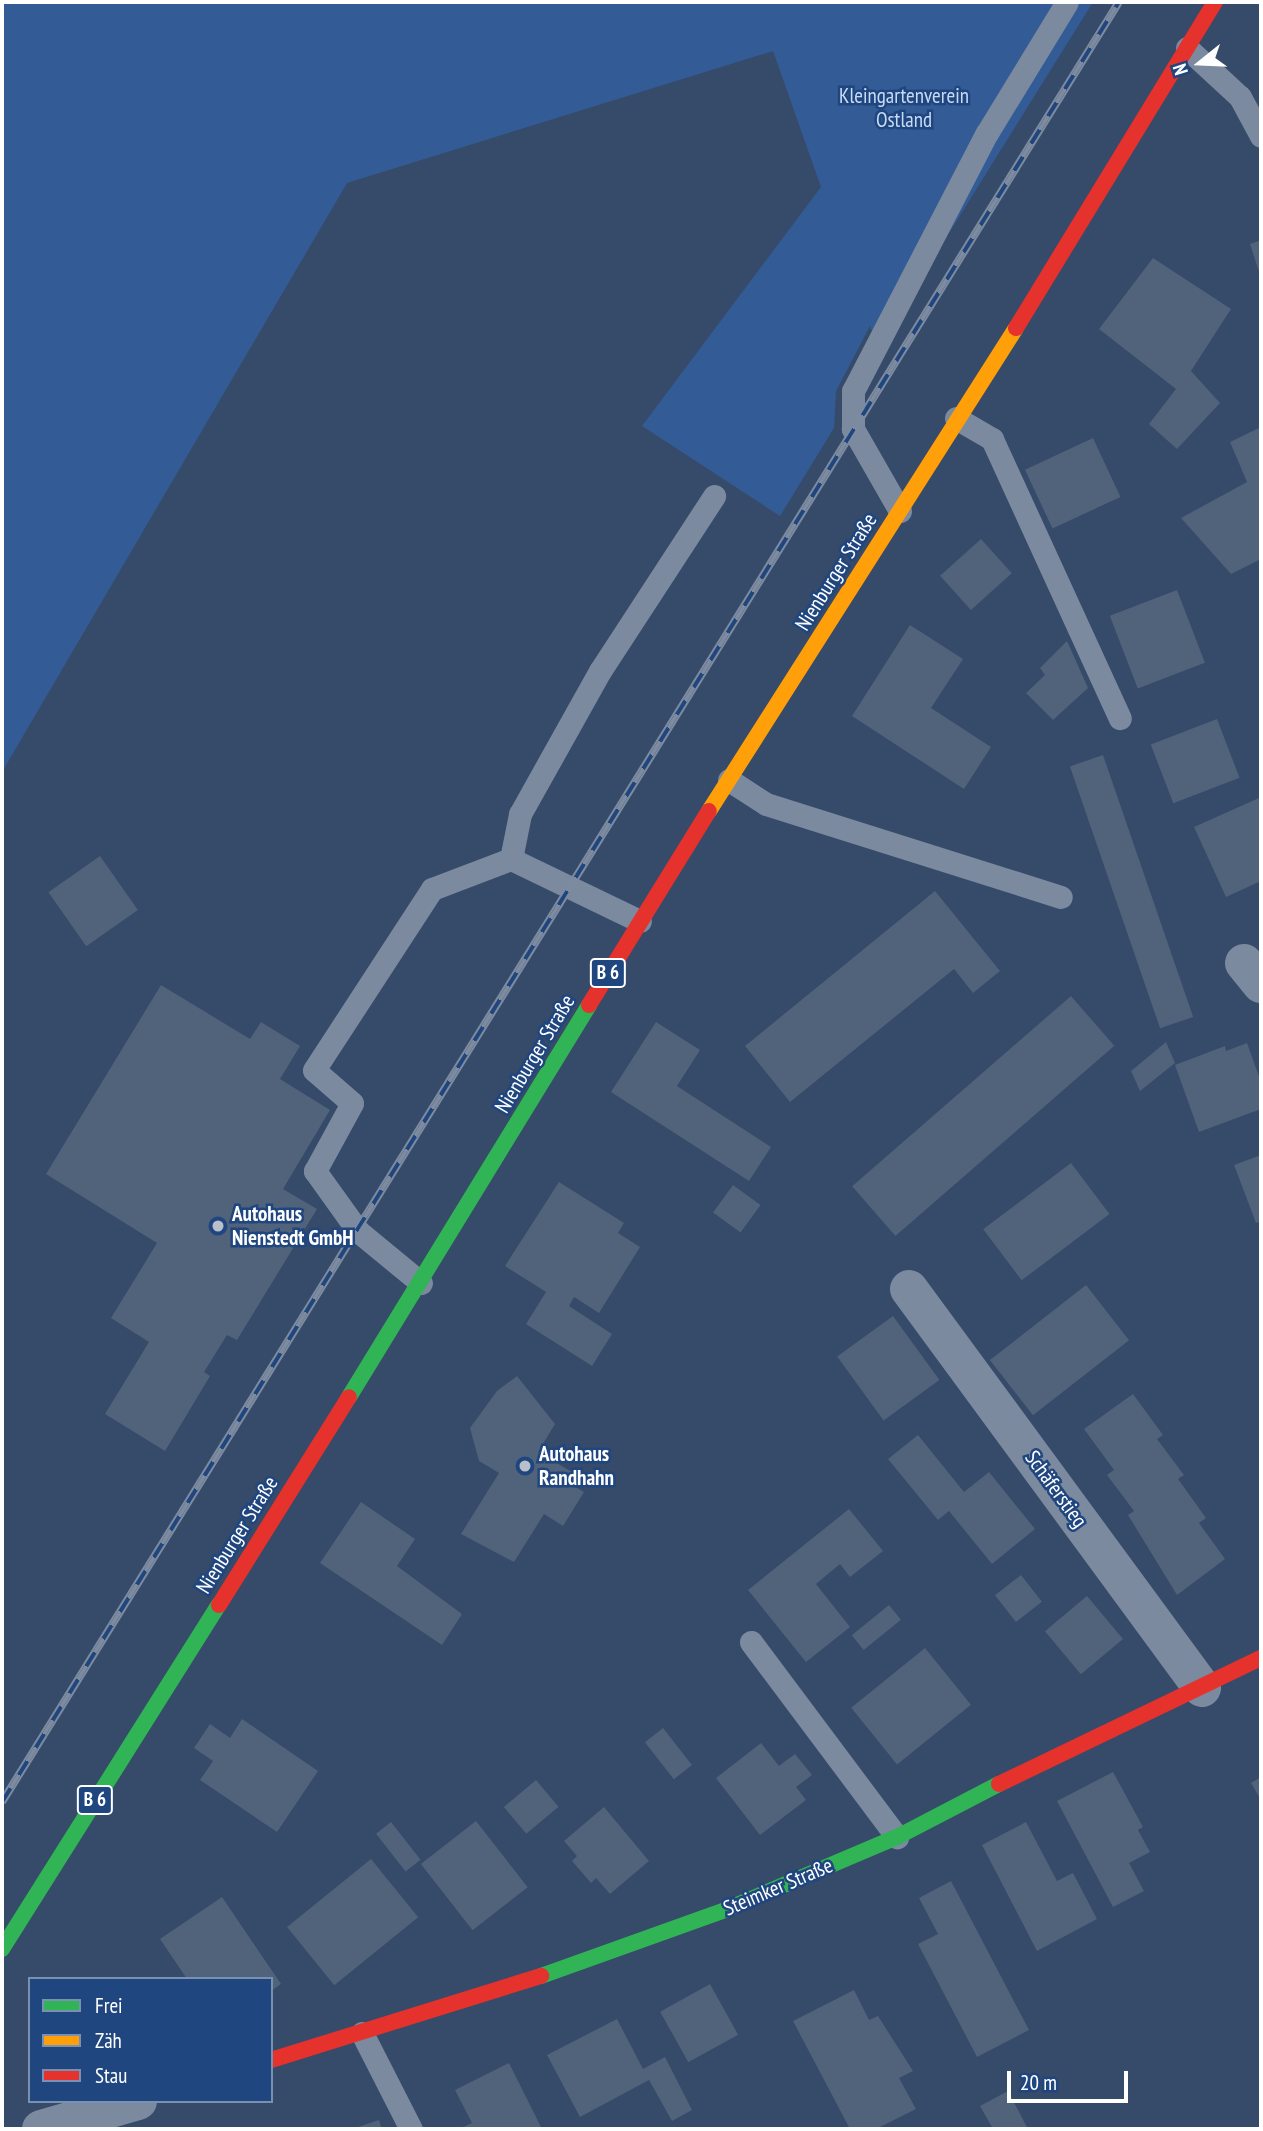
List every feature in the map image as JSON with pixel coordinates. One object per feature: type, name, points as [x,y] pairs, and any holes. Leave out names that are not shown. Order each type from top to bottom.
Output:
[{"type":"main road","name":"Nienburger Straße","points":[[2,1949],[421,1283],[640,921],[956,418],[1089,212],[1215,2]]},
{"type":"main road","name":"Steimker Straße","points":[[273,2059],[520,1984],[712,1914],[897,1837],[1055,1755],[1261,1658]]},
{"type":"street","name":"Schäferstieg","points":[[909,1289],[1202,1688]]},
{"type":"street","points":[[41,2129],[131,2103]]},
{"type":"lane","points":[[900,511],[853,429],[853,391],[987,133],[1067,2]]},
{"type":"lane","points":[[1187,48],[1240,97],[1261,136]]},
{"type":"lane","points":[[956,418],[992,439],[1120,718]]},
{"type":"lane","points":[[511,859],[526,802],[600,671],[714,496]]},
{"type":"lane","points":[[729,780],[766,804],[1061,897]]},
{"type":"lane","points":[[421,1283],[358,1231],[315,1171],[352,1104],[314,1070],[432,889],[511,859],[640,921]]},
{"type":"lane","points":[[751,1643],[897,1837]]},
{"type":"lane","points":[[362,2033],[411,2129]]},
{"type":"green space","name":"Kleingartenverein Ostland","points":[[2,2],[1093,2],[878,347],[870,326],[836,391],[834,428],[780,516],[642,426],[821,187],[773,51],[347,183],[2,772]]},
{"type":"building","points":[[1261,240],[1261,278],[1250,244]]},
{"type":"building","points":[[1153,258],[1231,309],[1191,371],[1220,403],[1177,449],[1149,424],[1176,389],[1099,329]]},
{"type":"building","points":[[1261,427],[1261,559],[1231,574],[1181,518],[1247,482],[1230,442]]},
{"type":"building","points":[[1093,438],[1120,497],[1052,529],[1025,470]]},
{"type":"building","points":[[981,539],[1012,573],[971,610],[940,576]]},
{"type":"building","points":[[1177,590],[1205,663],[1138,689],[1110,616]]},
{"type":"building","points":[[910,625],[963,659],[931,708],[991,747],[964,789],[852,716]]},
{"type":"building","points":[[1067,641],[1088,688],[1053,720],[1026,693],[1045,675],[1040,668]]},
{"type":"building","points":[[1217,719],[1240,778],[1173,803],[1151,744]]},
{"type":"building","points":[[1103,755],[1193,1017],[1160,1028],[1070,766]]},
{"type":"building","points":[[1259,798],[1261,881],[1226,897],[1194,827]]},
{"type":"building","points":[[100,856],[138,910],[86,946],[48,892]]},
{"type":"building","points":[[935,891],[1000,971],[973,993],[954,969],[790,1102],[745,1046]]},
{"type":"building","name":"Autohaus Nienstedt GmbH","points":[[161,985],[250,1039],[261,1022],[300,1046],[280,1079],[330,1110],[283,1189],[317,1209],[237,1340],[227,1335],[204,1372],[210,1376],[165,1451],[105,1414],[149,1342],[111,1318],[157,1243],[46,1174]]},
{"type":"building","points":[[1071,996],[1114,1046],[895,1236],[852,1186]]},
{"type":"building","points":[[656,1022],[700,1050],[677,1086],[771,1147],[749,1181],[611,1092]]},
{"type":"building","points":[[1166,1042],[1175,1063],[1140,1091],[1131,1071]]},
{"type":"building","points":[[1247,1043],[1261,1082],[1261,1109],[1199,1132],[1175,1065],[1225,1046],[1226,1051]]},
{"type":"building","points":[[1261,1155],[1261,1221],[1256,1223],[1234,1165]]},
{"type":"building","points":[[1071,1163],[1110,1214],[1022,1280],[983,1229]]},
{"type":"building","points":[[559,1182],[624,1223],[618,1233],[640,1247],[599,1313],[574,1297],[569,1306],[612,1334],[592,1366],[526,1324],[546,1292],[505,1266]]},
{"type":"building","points":[[733,1185],[761,1205],[741,1232],[713,1213]]},
{"type":"building","points":[[1086,1285],[1129,1340],[1033,1415],[990,1360]]},
{"type":"building","points":[[893,1316],[939,1380],[884,1420],[837,1357]]},
{"type":"building","name":"Autohaus Randhahn","points":[[517,1376],[555,1424],[538,1452],[572,1472],[565,1481],[584,1492],[563,1526],[544,1514],[514,1562],[461,1534],[499,1473],[479,1461],[470,1428],[497,1391]]},
{"type":"building","points":[[1133,1394],[1163,1435],[1157,1439],[1184,1475],[1178,1479],[1206,1518],[1199,1523],[1225,1559],[1177,1595],[1128,1515],[1134,1511],[1107,1475],[1114,1470],[1084,1429]]},
{"type":"building","points":[[918,1435],[964,1492],[989,1472],[1035,1529],[992,1564],[949,1511],[938,1520],[888,1459]]},
{"type":"building","points":[[361,1502],[415,1539],[397,1566],[462,1614],[442,1645],[320,1563]]},
{"type":"building","points":[[849,1509],[883,1551],[850,1577],[840,1564],[816,1584],[850,1627],[806,1662],[748,1590]]},
{"type":"building","points":[[1021,1575],[1042,1602],[1016,1622],[995,1595]]},
{"type":"building","points":[[1087,1596],[1123,1639],[1081,1674],[1045,1631]]},
{"type":"building","points":[[889,1605],[901,1620],[864,1650],[852,1635]]},
{"type":"building","points":[[925,1648],[971,1705],[897,1765],[851,1708]]},
{"type":"building","points":[[242,1719],[318,1771],[277,1832],[200,1780],[213,1761],[194,1748],[210,1724],[230,1738]]},
{"type":"building","points":[[663,1728],[692,1765],[674,1779],[645,1742]]},
{"type":"building","points":[[761,1743],[779,1766],[795,1754],[812,1775],[796,1787],[806,1800],[760,1835],[716,1778]]},
{"type":"building","points":[[1113,1772],[1143,1827],[1138,1830],[1150,1852],[1129,1863],[1144,1891],[1113,1907],[1057,1801]]},
{"type":"building","points":[[1261,1777],[1261,1800],[1251,1783]]},
{"type":"building","points":[[536,1780],[558,1807],[526,1834],[504,1807]]},
{"type":"building","points":[[604,1807],[649,1861],[610,1894],[596,1878],[591,1883],[572,1861],[577,1856],[564,1841]]},
{"type":"building","points":[[476,1821],[528,1887],[473,1930],[421,1864]]},
{"type":"building","points":[[391,1822],[421,1860],[406,1872],[376,1834]]},
{"type":"building","points":[[1026,1822],[1057,1881],[1073,1873],[1097,1919],[1037,1951],[982,1845]]},
{"type":"building","points":[[371,1859],[418,1917],[334,1985],[287,1927]]},
{"type":"building","points":[[951,1881],[1029,2030],[977,2057],[918,1944],[938,1934],[919,1898]]},
{"type":"building","points":[[222,1897],[281,1984],[273,1990],[273,1977],[186,1977],[160,1939]]},
{"type":"building","points":[[710,1984],[738,2035],[688,2062],[660,2012]]},
{"type":"building","points":[[854,1990],[869,2020],[878,2016],[913,2071],[899,2078],[916,2109],[876,2129],[850,2129],[793,2021]]},
{"type":"building","points":[[617,2019],[643,2069],[665,2057],[692,2110],[672,2121],[649,2080],[580,2117],[547,2055]]},
{"type":"building","points":[[509,2063],[542,2129],[459,2129],[472,2123],[455,2090]]},
{"type":"building","points":[[1008,2091],[1028,2129],[993,2129],[980,2106]]},
{"type":"building","points":[[379,2120],[382,2129],[352,2129]]},
{"type":"railway","points":[[2,1802],[1119,2]]},
{"type":"traffic: fast","points":[[349,1397],[589,1005]]},
{"type":"traffic: fast","points":[[2,1949],[219,1605]]},
{"type":"traffic: fast","points":[[541,1976],[725,1910],[897,1837],[999,1784]]},
{"type":"traffic: slow","points":[[709,811],[1016,328]]},
{"type":"traffic: jam","points":[[1016,328],[1215,2]]},
{"type":"traffic: jam","points":[[589,1005],[709,811]]},
{"type":"traffic: jam","points":[[219,1605],[349,1397]]},
{"type":"traffic: jam","points":[[999,1784],[1261,1658]]},
{"type":"traffic: jam","points":[[273,2059],[541,1976]]},
{"type":"place","name":"Autohaus Nienstedt GmbH","points":[[218,1226]]},
{"type":"place","name":"Autohaus Randhahn","points":[[525,1466]]}]
